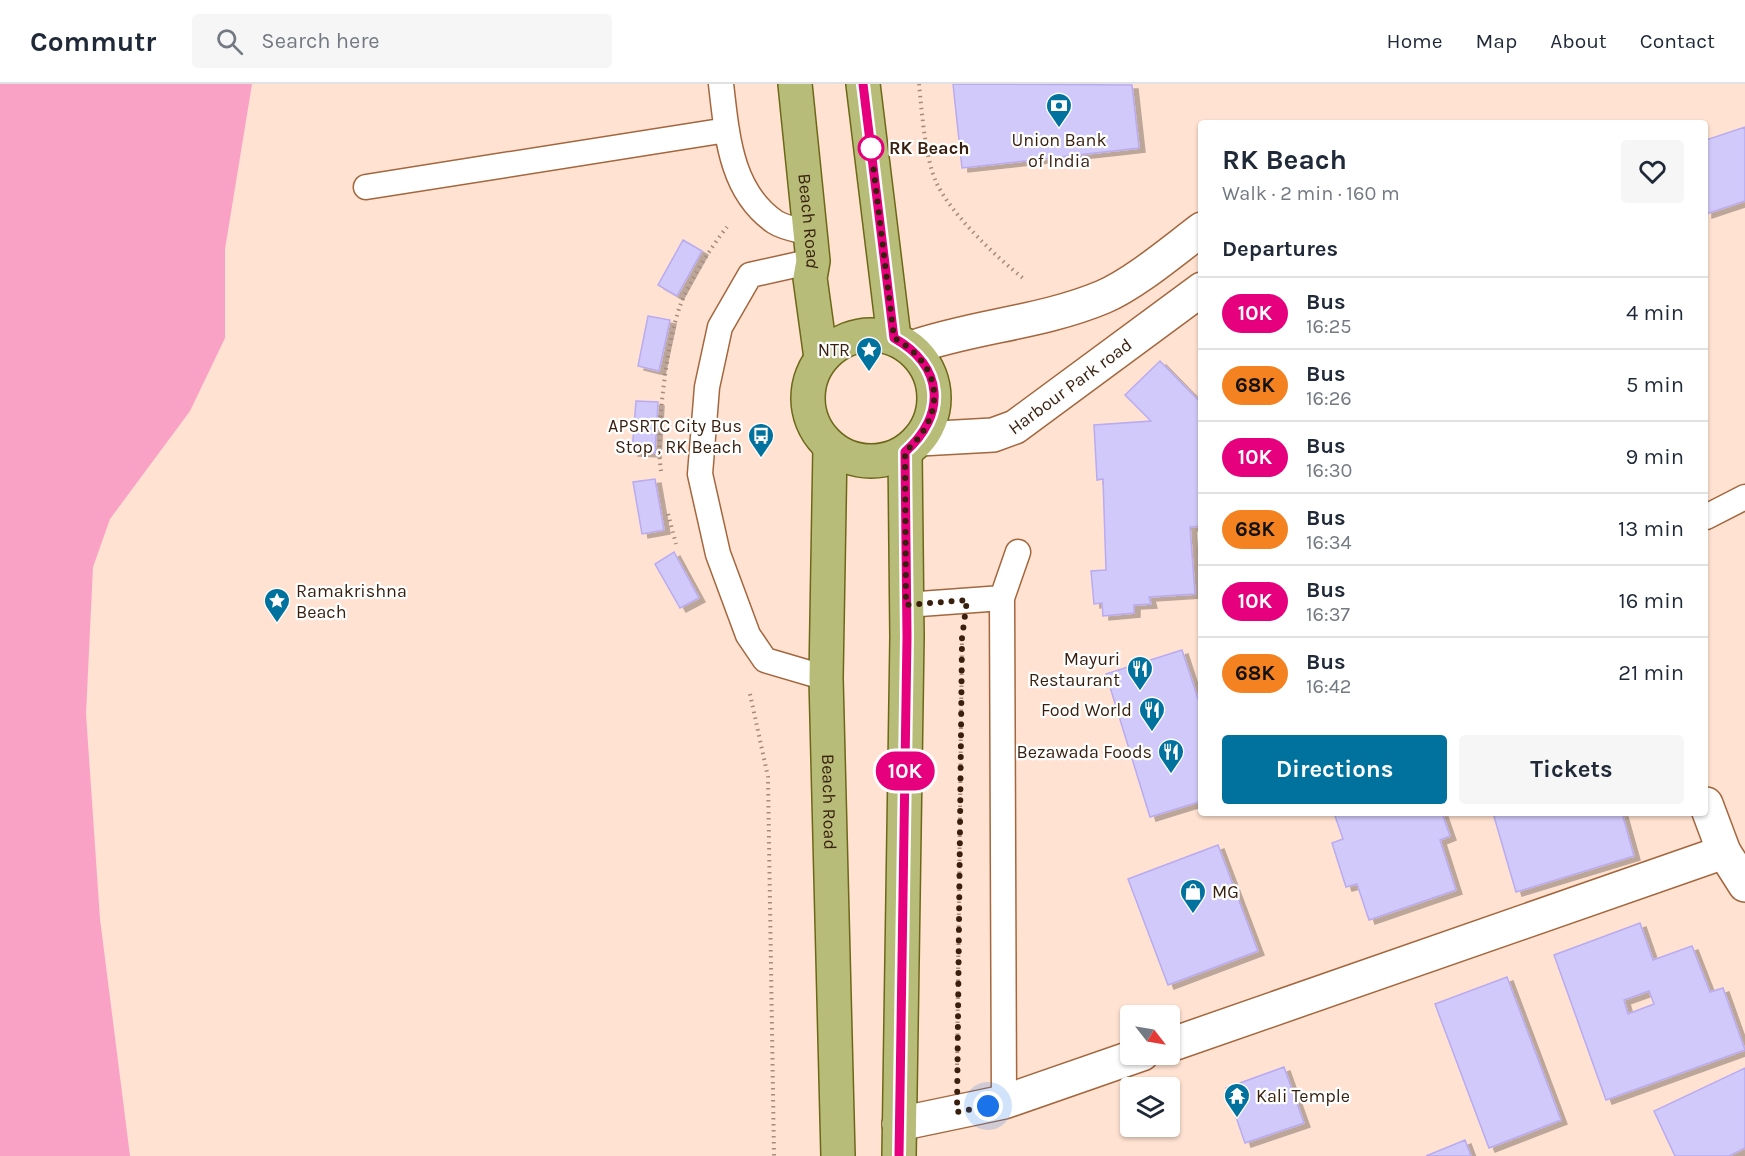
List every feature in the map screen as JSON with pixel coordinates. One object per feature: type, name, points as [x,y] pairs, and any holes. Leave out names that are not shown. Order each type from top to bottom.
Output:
[{"type":"main road","name":"Beach Road","points":[[795,84],[812,247],[810,278],[821,358]]},
{"type":"main road","points":[[863,84],[902,343]]},
{"type":"main road","points":[[875,334],[902,343],[925,363],[933,382],[935,402],[930,422],[912,445],[886,460],[867,462],[847,457],[830,448],[816,433],[809,414],[807,395],[811,375],[821,358],[836,344],[855,336],[875,334]]},
{"type":"main road","points":[[899,1140],[906,605],[912,445]]},
{"type":"main road","name":"Beach Road","points":[[830,448],[826,678],[838,1156]]},
{"type":"street","points":[[902,343],[1043,318],[1105,297],[1198,232]]},
{"type":"street","name":"Harbour Park road","points":[[912,445],[993,435],[1015,427],[1198,292]]},
{"type":"street","points":[[1708,809],[1725,852],[1745,885]]},
{"type":"street","points":[[1180,1042],[1725,852]]},
{"type":"street","points":[[899,1140],[957,1112],[1004,1102],[1120,1062]]},
{"type":"lane","points":[[721,84],[727,130],[739,181],[753,202],[777,223],[812,247]]},
{"type":"lane","points":[[366,187],[727,130]]},
{"type":"lane","points":[[812,247],[750,275],[720,327],[707,387],[700,474],[718,554],[748,635],[765,660],[826,678]]},
{"type":"lane","points":[[1708,516],[1745,497]]},
{"type":"lane","points":[[1004,1102],[1002,598],[1018,552]]},
{"type":"lane","points":[[906,605],[1002,598]]},
{"type":"path","points":[[919,84],[925,134],[937,183],[965,222],[1002,261],[1030,284]]},
{"type":"path","points":[[662,473],[664,385],[680,306],[717,239]]},
{"type":"path","points":[[667,505],[672,536],[677,546]]},
{"type":"path","points":[[957,1112],[962,638],[967,600]]},
{"type":"path","points":[[746,685],[768,777],[774,1156]]},
{"type":"shaded area","points":[[0,84],[252,84],[225,249],[225,338],[190,411],[110,519],[93,567],[86,714],[100,919],[130,1156],[0,1156]]},
{"type":"building","points":[[953,84],[1132,85],[1139,148],[962,168]]},
{"type":"building","points":[[1745,127],[1745,201],[1708,213],[1708,139]]},
{"type":"building","points":[[683,240],[702,251],[677,296],[658,285]]},
{"type":"building","points":[[648,316],[670,320],[659,371],[638,366]]},
{"type":"building","points":[[1160,361],[1198,400],[1198,526],[1190,527],[1195,594],[1149,597],[1151,604],[1134,605],[1134,613],[1103,616],[1102,603],[1094,604],[1091,571],[1106,570],[1103,479],[1097,480],[1094,425],[1151,421],[1125,395]]},
{"type":"building","points":[[636,401],[658,402],[655,453],[632,452]]},
{"type":"building","points":[[655,479],[664,530],[642,534],[633,482]]},
{"type":"building","points":[[674,552],[699,598],[680,608],[655,564]]},
{"type":"building","points":[[1182,650],[1198,699],[1198,802],[1150,817],[1106,674]]},
{"type":"building","points":[[1335,816],[1443,816],[1450,836],[1440,840],[1456,890],[1369,920],[1357,884],[1346,887],[1332,843],[1343,839]]},
{"type":"building","points":[[1494,816],[1623,816],[1634,856],[1516,892]]},
{"type":"building","name":"MG","points":[[1218,845],[1258,951],[1168,985],[1128,879]]},
{"type":"building","points":[[1640,923],[1653,960],[1692,946],[1710,992],[1723,988],[1745,1050],[1606,1100],[1554,955]],"holes":[[[1649,991],[1654,1004],[1628,1014],[1624,1000]]]},
{"type":"building","points":[[1507,977],[1561,1120],[1489,1148],[1435,1004]]},
{"type":"building","points":[[1284,1067],[1304,1123],[1245,1143],[1226,1088]]},
{"type":"building","points":[[1745,1068],[1745,1148],[1729,1156],[1675,1156],[1654,1111]]},
{"type":"building","points":[[1465,1140],[1471,1156],[1426,1156]]},
{"type":"bus line","name":"10K","points":[[863,84],[894,338],[911,348],[925,363],[933,382],[935,402],[930,422],[920,439],[905,452],[907,637],[899,1156]]},
{"type":"place","name":"Union Bank of India","points":[[1059,129]]},
{"type":"place","name":"RK Beach","points":[[871,148]]},
{"type":"place","name":"NTR","points":[[869,373]]},
{"type":"place","name":"APSRTC City Bus Stop , RK Beach","points":[[761,459]]},
{"type":"place","name":"Ramakrishna Beach","points":[[277,624]]},
{"type":"place","name":"Mayuri Restaurant","points":[[1140,692]]},
{"type":"place","name":"Food World","points":[[1152,733]]},
{"type":"place","name":"Bezawada Foods","points":[[1171,775]]},
{"type":"place","name":"MG","points":[[1193,915]]},
{"type":"place","name":"Kali Temple","points":[[1237,1119]]},
{"type":"route","points":[[871,148],[894,338],[911,348],[925,363],[933,382],[935,402],[930,422],[920,439],[905,452],[906,605],[967,600],[962,638],[957,1112],[988,1106]]}]
